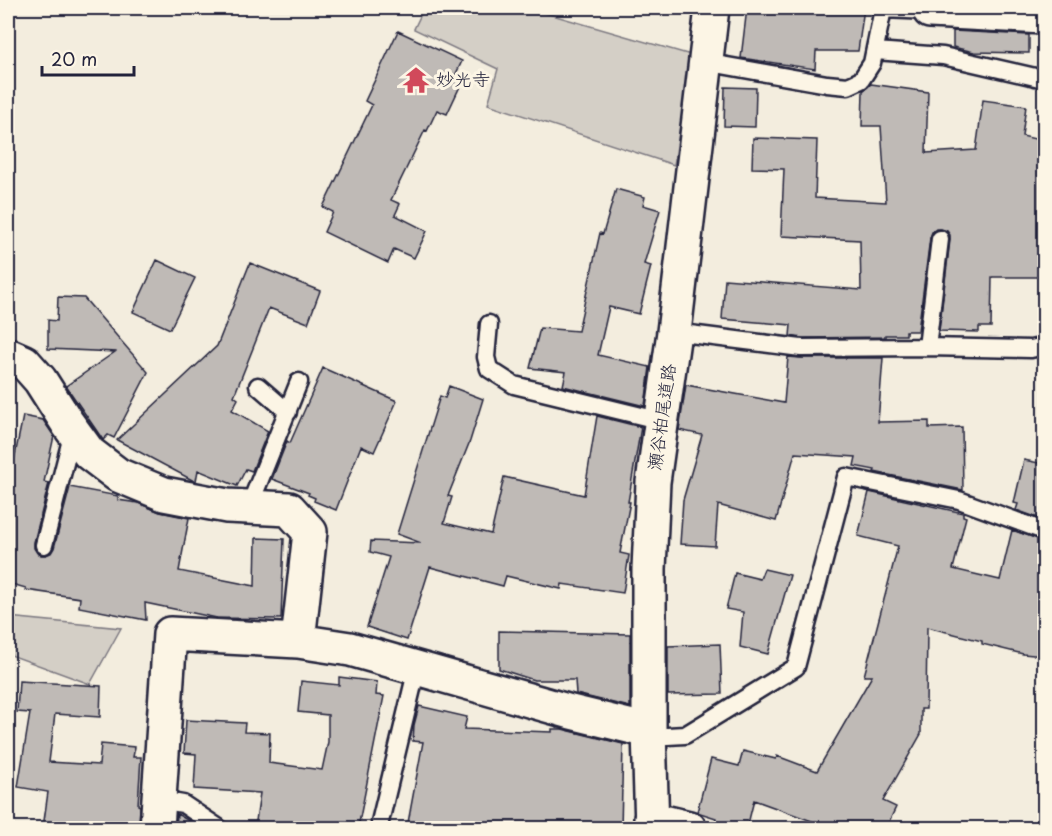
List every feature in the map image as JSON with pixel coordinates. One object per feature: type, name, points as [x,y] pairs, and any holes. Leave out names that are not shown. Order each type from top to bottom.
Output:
[{"type":"street","name":"瀬谷柏尾道路","points":[[651,824],[649,569],[653,482],[674,332],[712,8]]},
{"type":"street","points":[[930,11],[1044,16]]},
{"type":"street","points":[[8,355],[24,362],[40,380],[89,453],[118,475],[164,494],[227,506],[290,509],[310,532],[298,641]]},
{"type":"street","points":[[158,814],[170,634],[298,641],[350,649],[649,734]]},
{"type":"street","points":[[651,824],[689,828]]},
{"type":"lane","points":[[705,62],[848,86],[861,80],[872,63],[883,9],[930,11]]},
{"type":"lane","points":[[875,51],[943,56],[1044,79]]},
{"type":"lane","points":[[927,347],[940,239]]},
{"type":"lane","points":[[489,324],[486,357],[489,369],[514,385],[662,421]]},
{"type":"lane","points":[[674,332],[801,348],[1031,349],[1044,346]]},
{"type":"lane","points":[[249,507],[299,382]]},
{"type":"lane","points":[[258,386],[288,412]]},
{"type":"lane","points":[[44,546],[73,431]]},
{"type":"lane","points":[[649,734],[685,735],[796,667],[846,477],[959,500],[1044,531]]},
{"type":"lane","points":[[380,822],[417,668]]},
{"type":"lane","points":[[158,814],[183,804],[219,828]]},
{"type":"shaded area","points":[[424,8],[528,8],[691,55],[674,165],[488,104],[498,69],[414,29]]},
{"type":"shaded area","points":[[8,617],[121,628],[90,684],[11,655],[8,657]]},
{"type":"building","points":[[747,8],[864,8],[858,51],[816,51],[815,69],[741,58]]},
{"type":"building","points":[[398,31],[462,61],[454,78],[462,82],[447,114],[437,110],[391,200],[400,204],[395,215],[427,231],[414,258],[394,249],[388,263],[324,232],[333,212],[323,207],[372,105],[365,101]]},
{"type":"building","points":[[953,31],[1029,35],[1029,53],[974,52],[953,47]]},
{"type":"building","points":[[871,84],[928,92],[926,153],[976,150],[983,100],[1026,106],[1022,136],[1044,141],[1044,277],[992,277],[991,327],[979,327],[979,332],[939,331],[950,235],[947,231],[936,229],[930,238],[918,331],[906,331],[906,335],[885,335],[885,337],[802,338],[790,336],[791,325],[722,319],[725,279],[861,290],[860,240],[781,236],[784,169],[752,168],[753,138],[817,140],[815,198],[886,202],[881,126],[862,126],[863,91]]},
{"type":"building","points":[[725,87],[756,88],[755,127],[724,126]]},
{"type":"building","points":[[616,189],[645,197],[643,205],[660,210],[644,264],[651,266],[639,314],[609,307],[598,355],[650,367],[645,406],[563,386],[566,372],[530,368],[540,328],[578,331],[600,233],[603,234]]},
{"type":"building","points":[[157,260],[195,278],[170,329],[133,312]]},
{"type":"building","points":[[250,263],[320,291],[308,323],[269,308],[234,396],[238,399],[232,410],[268,431],[252,471],[246,469],[237,486],[198,470],[196,481],[194,481],[117,440],[217,346]]},
{"type":"building","points":[[58,297],[84,298],[148,372],[114,438],[108,435],[103,440],[66,386],[115,352],[48,349],[48,320],[57,321]]},
{"type":"building","points":[[788,357],[883,358],[878,422],[929,421],[929,428],[962,427],[963,490],[854,466],[856,457],[795,453],[776,521],[718,505],[715,546],[680,544],[683,500],[702,435],[679,430],[686,385],[784,403]]},
{"type":"building","points":[[323,368],[397,401],[374,452],[361,446],[336,510],[314,501],[315,498],[308,495],[309,493],[272,479],[287,441],[290,443]]},
{"type":"building","points":[[449,386],[483,399],[470,441],[448,496],[452,497],[444,523],[491,534],[504,477],[584,495],[597,416],[641,427],[620,553],[629,555],[623,593],[562,584],[561,589],[506,576],[503,586],[430,567],[407,640],[367,627],[389,557],[370,552],[371,541],[421,543],[397,534],[440,396],[445,398]]},
{"type":"building","points":[[23,416],[43,420],[54,436],[44,482],[49,483],[34,542],[37,553],[46,555],[54,548],[70,487],[118,496],[118,500],[138,503],[160,512],[189,518],[179,571],[255,586],[256,538],[284,539],[281,619],[217,618],[145,603],[146,620],[79,607],[80,598],[26,590],[26,588],[8,583],[8,490]]},
{"type":"building","points":[[1024,460],[1044,464],[1044,520],[1016,510],[1018,504],[1014,503]]},
{"type":"building","points":[[869,492],[963,513],[966,517],[953,569],[1000,580],[1012,530],[1044,541],[1044,656],[1023,654],[982,644],[982,641],[927,627],[926,709],[921,709],[921,734],[883,801],[896,807],[886,828],[831,828],[754,800],[747,828],[715,823],[716,818],[697,812],[711,759],[739,766],[743,751],[776,759],[777,756],[817,771],[872,676],[864,676],[898,546],[858,536]]},
{"type":"building","points":[[764,569],[790,575],[768,654],[740,647],[743,612],[726,609],[735,573],[760,579]]},
{"type":"building","points":[[499,631],[630,634],[630,707],[576,694],[575,680],[534,680],[499,669]]},
{"type":"building","points":[[720,644],[722,694],[668,695],[668,646]]},
{"type":"building","points":[[339,677],[377,682],[376,695],[384,696],[358,828],[255,828],[260,793],[194,789],[196,754],[184,753],[186,720],[245,723],[244,732],[270,733],[269,763],[322,770],[328,742],[328,715],[298,712],[301,681],[339,685]]},
{"type":"building","points":[[19,681],[101,686],[100,717],[55,714],[49,762],[99,765],[101,744],[135,747],[133,757],[141,757],[139,828],[43,828],[48,792],[18,787],[30,713],[17,712]]},
{"type":"building","points":[[419,706],[467,717],[464,729],[552,732],[552,729],[562,729],[623,744],[621,828],[407,828],[423,742],[413,741]]},
{"type":"building","points":[[177,814],[194,824],[193,828],[176,828]]},
{"type":"place","name":"妙光寺","points":[[416,80]]}]
